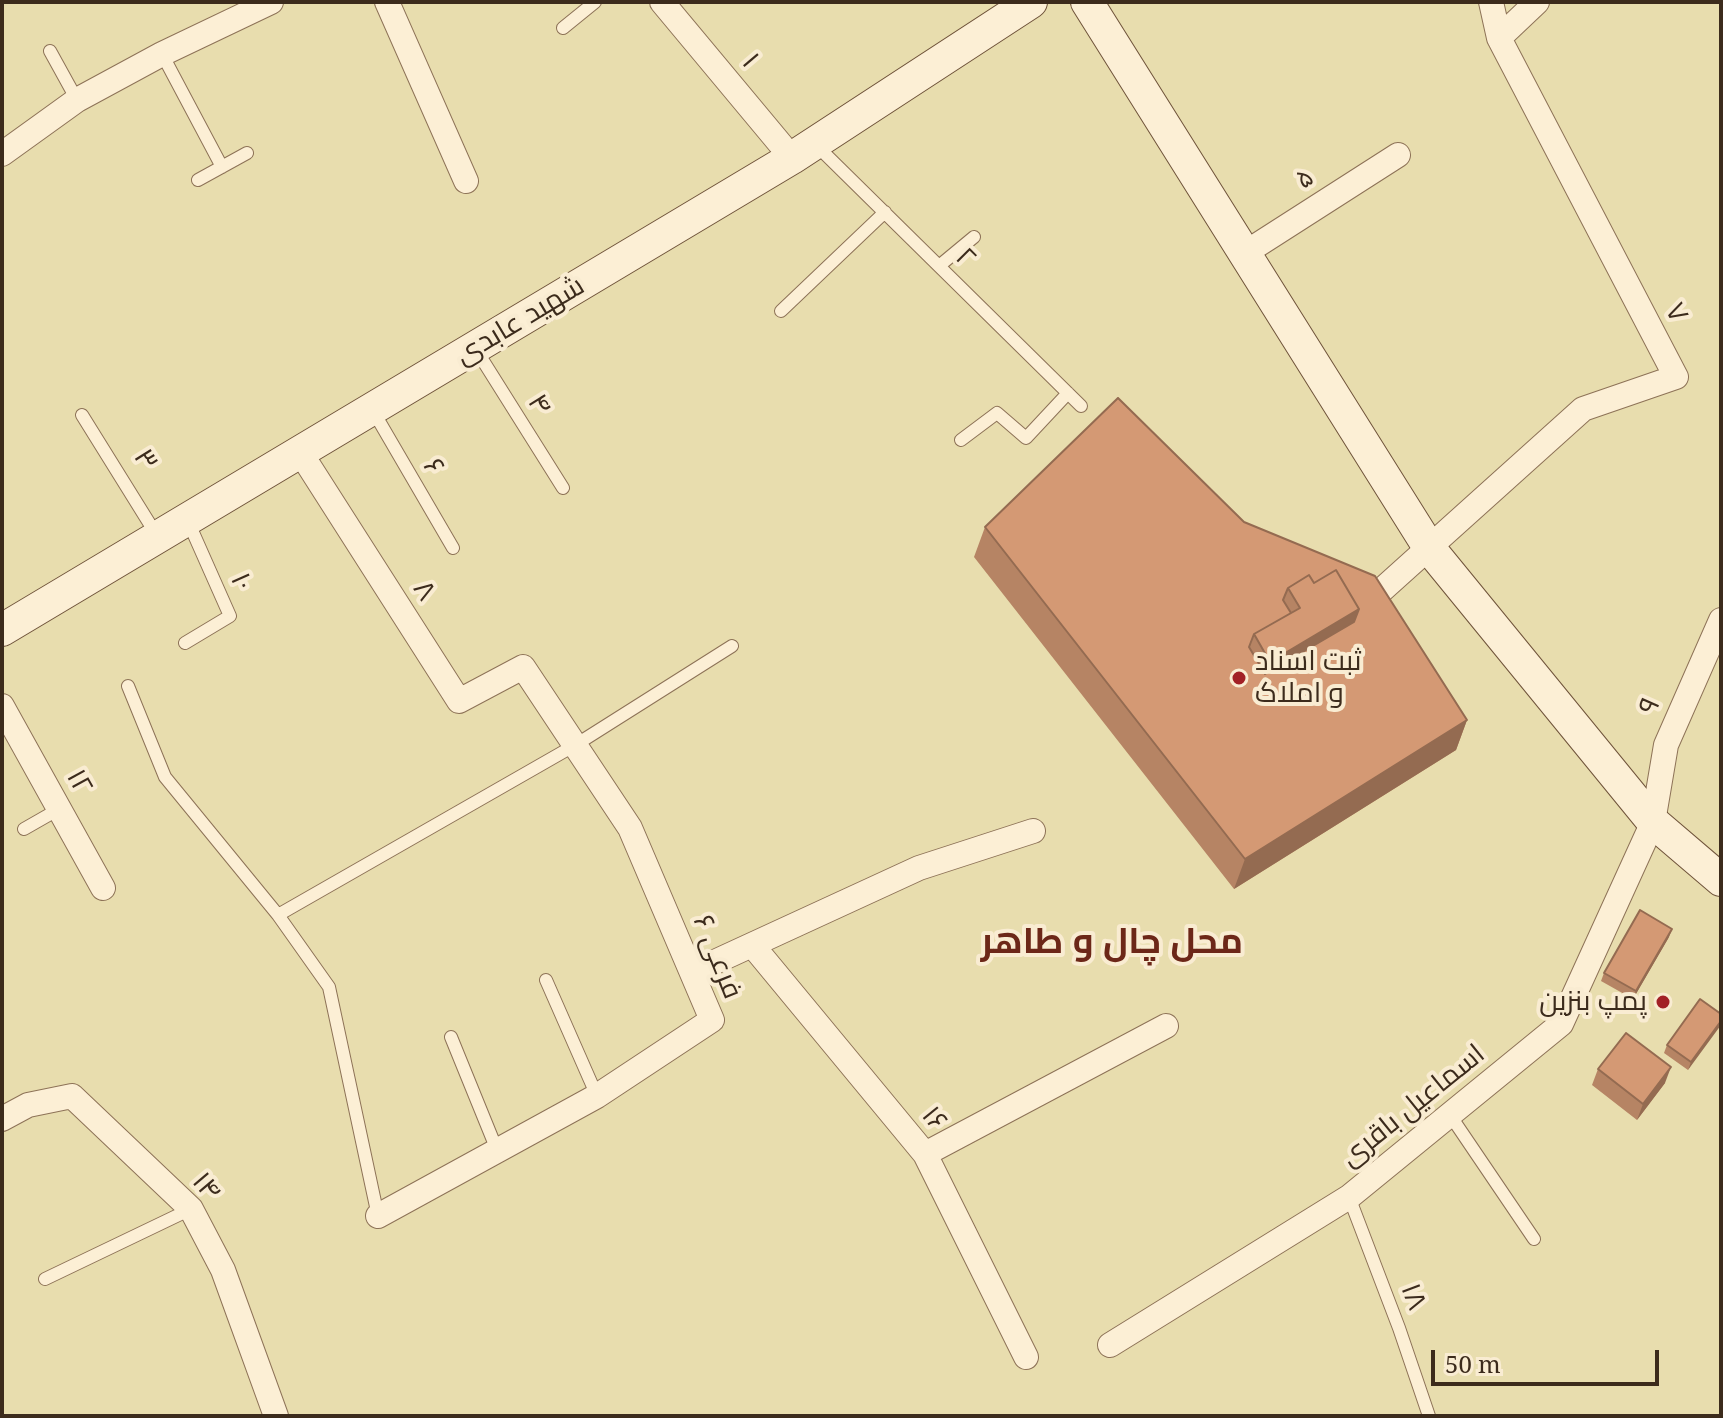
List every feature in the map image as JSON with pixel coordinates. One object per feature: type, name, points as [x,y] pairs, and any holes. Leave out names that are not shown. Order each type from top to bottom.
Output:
[{"type":"main road","name":"شهید عابدی","points":[[2,630],[804,151],[1031,2]]},
{"type":"main road","points":[[1087,2],[1430,549],[1653,822],[1721,880]]},
{"type":"street","points":[[2,154],[77,100],[162,54],[271,2]]},
{"type":"street","points":[[387,2],[466,181]]},
{"type":"street","name":"۱","points":[[662,2],[804,151]]},
{"type":"street","name":"۷","points":[[1430,549],[1583,409],[1676,377],[1499,38],[1491,2]]},
{"type":"street","points":[[1499,38],[1537,2]]},
{"type":"street","name":"۵","points":[[1245,253],[1398,155]]},
{"type":"street","name":"۸","points":[[300,452],[459,701],[523,667]]},
{"type":"street","points":[[1364,606],[1430,549]]},
{"type":"street","name":"۹","points":[[1653,822],[1666,745],[1721,620]]},
{"type":"street","name":"فرعی ۶","points":[[378,1216],[597,1096],[712,1020],[630,828],[523,667]]},
{"type":"street","name":"۱۲","points":[[2,706],[103,888]]},
{"type":"street","name":"اسماعیل باقری","points":[[1110,1345],[1349,1197],[1561,1024],[1653,822]]},
{"type":"street","points":[[693,972],[919,868],[1033,831]]},
{"type":"street","name":"۱۶","points":[[753,946],[925,1154],[1026,1357]]},
{"type":"street","points":[[925,1154],[1166,1026]]},
{"type":"street","name":"۱۴","points":[[2,1119],[28,1105],[72,1096],[191,1209],[223,1270],[276,1416]]},
{"type":"lane","points":[[563,28],[595,2]]},
{"type":"lane","points":[[50,51],[77,100]]},
{"type":"lane","points":[[162,54],[222,167]]},
{"type":"lane","name":"۲","points":[[804,151],[885,212],[1081,406]]},
{"type":"lane","points":[[198,180],[247,153]]},
{"type":"lane","points":[[781,311],[885,212]]},
{"type":"lane","points":[[939,266],[974,237]]},
{"type":"lane","name":"۴","points":[[475,348],[563,488]]},
{"type":"lane","points":[[961,440],[997,413],[1026,438],[1068,393]]},
{"type":"lane","name":"۶","points":[[372,409],[453,548]]},
{"type":"lane","name":"۳","points":[[82,415],[158,537]]},
{"type":"lane","name":"۱۰","points":[[185,643],[230,616],[187,519]]},
{"type":"lane","points":[[278,915],[577,744],[732,646]]},
{"type":"lane","points":[[128,686],[165,777],[278,915],[329,987],[378,1216]]},
{"type":"lane","points":[[24,829],[59,809]]},
{"type":"lane","points":[[546,980],[597,1096]]},
{"type":"lane","points":[[451,1037],[497,1150]]},
{"type":"lane","points":[[1450,1115],[1534,1239]]},
{"type":"lane","name":"۱۸","points":[[1349,1197],[1429,1416]]},
{"type":"lane","points":[[45,1279],[191,1209]]},
{"type":"shaded area","points":[[2,2],[1721,2],[1721,1416],[2,1416]]},
{"type":"building","name":"ثبت اسناد و املاک","points":[[1118,398],[1244,522],[1375,576],[1467,720],[1245,859],[985,527]],"holes":[[[1336,570],[1359,609],[1354,622],[1265,674],[1249,647],[1254,634],[1291,613],[1283,600],[1288,588],[1309,575],[1314,583]]]},
{"type":"building","points":[[1336,570],[1359,609],[1270,662],[1254,634],[1300,608],[1288,588],[1309,575],[1314,583]]},
{"type":"building","points":[[1640,910],[1672,929],[1636,991],[1604,973]]},
{"type":"building","points":[[1700,999],[1721,1014],[1721,1021],[1691,1062],[1667,1045]]},
{"type":"building","points":[[1626,1033],[1671,1067],[1643,1104],[1598,1069]]},
{"type":"place","name":"ثبت اسناد و املاک","points":[[1239,678]]},
{"type":"place","name":"پمپ بنزین","points":[[1663,1002]]},
{"type":"district","name":"محل چال و طاهر","points":[[1112,943]]}]
